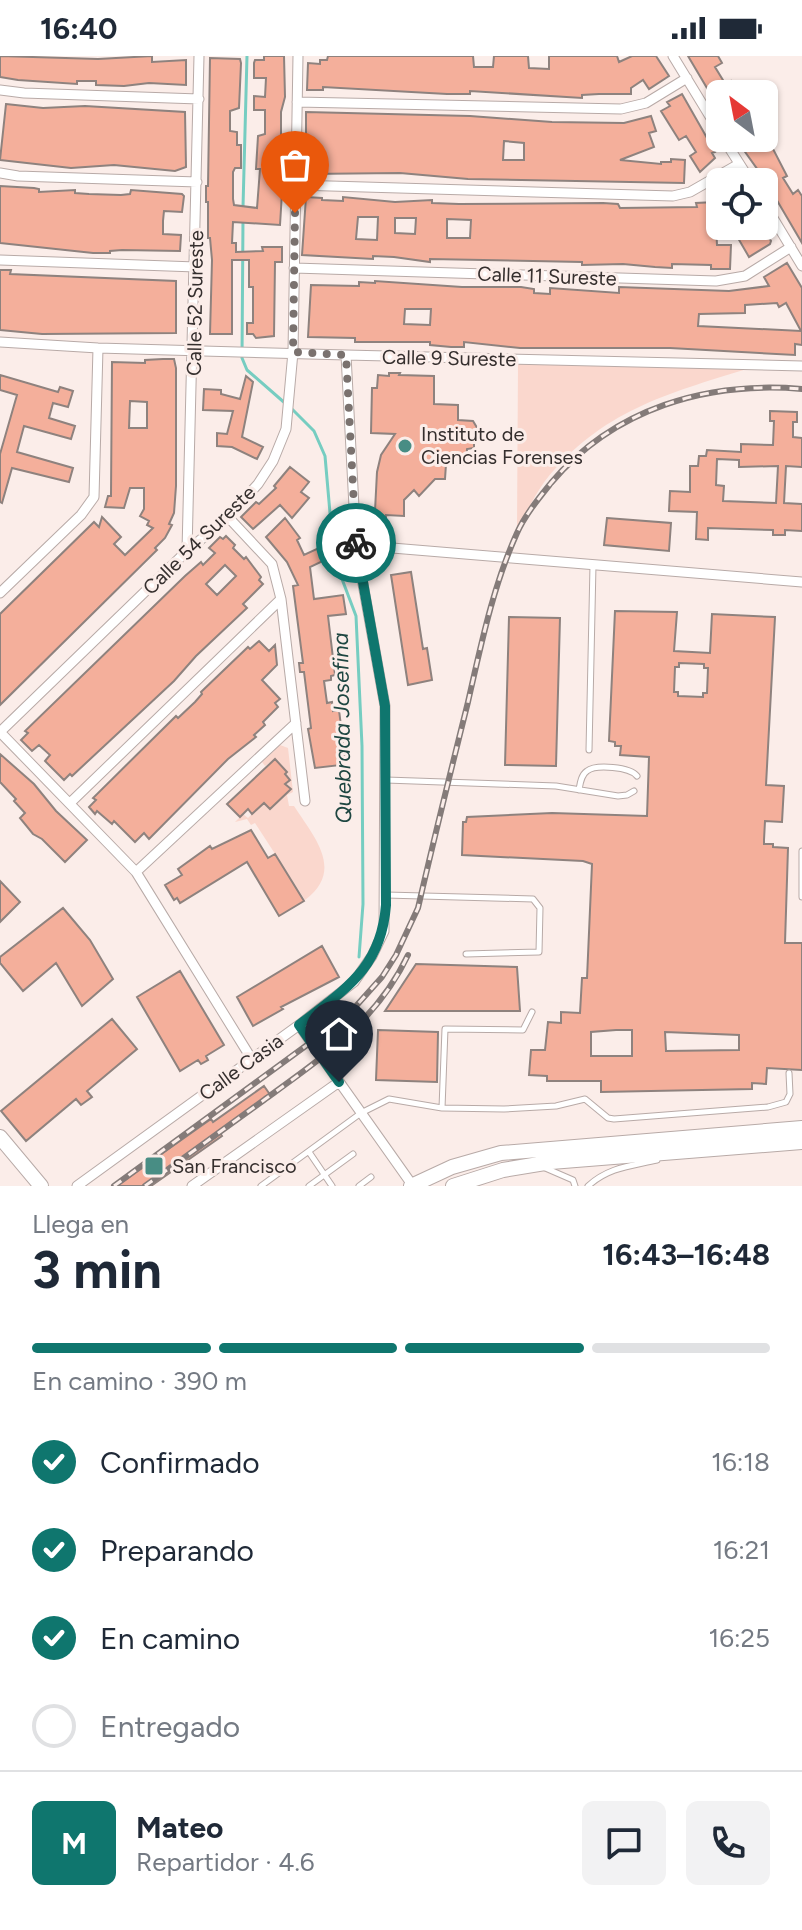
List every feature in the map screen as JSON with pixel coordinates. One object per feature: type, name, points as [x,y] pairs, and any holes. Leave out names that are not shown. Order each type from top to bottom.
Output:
[{"type":"main road","points":[[412,1186],[431,1176],[501,1153],[802,1128]]},
{"type":"main road","points":[[453,1186],[503,1170],[535,1165],[802,1142]]},
{"type":"main road","points":[[3,1145],[41,1186]]},
{"type":"street","name":"Calle 52 Sureste","points":[[187,551],[199,56]]},
{"type":"street","name":"Calle 54 Sureste","points":[[0,732],[187,551],[228,517],[258,484],[273,461],[286,429],[293,352],[298,56]]},
{"type":"street","points":[[673,56],[706,110]]},
{"type":"street","points":[[297,102],[621,109],[646,103],[687,78]]},
{"type":"street","points":[[0,90],[199,99]]},
{"type":"street","points":[[732,152],[742,168]]},
{"type":"street","points":[[296,185],[673,196],[690,192],[739,164]]},
{"type":"street","points":[[0,173],[197,182]]},
{"type":"street","points":[[778,226],[802,266]]},
{"type":"street","name":"Calle 11 Sureste","points":[[294,268],[716,281],[745,276],[791,247]]},
{"type":"street","points":[[0,260],[196,267]]},
{"type":"street","name":"Calle 9 Sureste","points":[[0,342],[98,348],[802,366]]},
{"type":"street","points":[[0,593],[81,515],[94,497],[98,348]]},
{"type":"street","name":"Calle Casia","points":[[77,1186],[354,982],[384,931],[385,706],[356,545],[346,355]]},
{"type":"street","points":[[228,517],[272,564],[281,599],[305,801]]},
{"type":"street","points":[[356,545],[802,582]]},
{"type":"street","points":[[70,803],[281,599]]},
{"type":"street","points":[[136,872],[296,723]]},
{"type":"street","points":[[0,732],[136,872],[251,1058]]},
{"type":"street","points":[[299,1025],[412,1186]]},
{"type":"street","points":[[192,1186],[339,1082]]},
{"type":"lane","points":[[589,750],[593,565]]},
{"type":"lane","points":[[579,790],[583,776],[590,767],[627,768],[637,776]]},
{"type":"lane","points":[[386,780],[556,786],[618,796],[634,791]]},
{"type":"lane","points":[[802,851],[802,897]]},
{"type":"lane","points":[[386,895],[533,899],[537,903],[540,908],[539,952],[466,954]]},
{"type":"lane","points":[[442,1108],[440,1076],[445,1029],[523,1030],[532,1012]]},
{"type":"lane","points":[[261,1186],[361,1113],[389,1099],[442,1108],[556,1106],[585,1099],[608,1118],[614,1119],[768,1107],[786,1102],[790,1094],[789,1073]]},
{"type":"lane","points":[[588,1186],[600,1175],[627,1164],[649,1162],[692,1150]]},
{"type":"lane","points":[[309,1152],[332,1186]]},
{"type":"lane","points":[[309,1186],[353,1154]]},
{"type":"lane","points":[[535,1165],[559,1172],[573,1180],[575,1186]]},
{"type":"lane","points":[[359,1186],[371,1177]]},
{"type":"shaded area","points":[[518,363],[747,369],[662,397],[612,421],[589,437],[545,481],[517,530]]},
{"type":"shaded area","points":[[280,745],[288,748],[293,792],[287,795],[289,806],[294,806],[317,841],[324,865],[317,889],[305,900],[255,823],[251,825],[247,819],[235,822],[243,814],[248,818],[257,809],[260,798],[271,809],[275,805],[268,798],[285,795],[290,790],[285,784],[290,780],[285,774],[287,772],[275,759],[265,766],[262,762]]},
{"type":"building","points":[[0,56],[98,59],[152,56],[152,62],[186,60],[186,85],[149,83],[124,86],[96,85],[96,81],[77,81],[77,84],[18,80],[0,77]]},
{"type":"building","points":[[264,56],[284,56],[285,97],[281,112],[281,141],[284,160],[280,225],[233,222],[232,243],[236,243],[236,252],[282,247],[282,262],[275,262],[274,336],[256,338],[253,334],[247,334],[247,323],[253,323],[249,260],[232,260],[232,334],[210,334],[212,260],[206,186],[210,58],[240,59],[239,108],[230,111],[230,131],[237,132],[237,145],[241,145],[241,168],[235,168],[233,172],[233,199],[234,205],[257,208],[260,169],[256,169],[258,136],[265,134],[265,110],[254,110],[254,96],[265,97],[266,78],[254,78],[254,63],[255,60],[264,60]]},
{"type":"building","points":[[328,56],[473,56],[474,67],[493,67],[494,56],[528,56],[529,68],[549,69],[549,56],[617,56],[619,62],[632,56],[656,56],[669,76],[649,89],[643,80],[631,88],[631,94],[582,95],[582,98],[470,91],[470,94],[447,94],[323,87],[323,90],[307,90],[308,63],[320,64],[320,60],[327,60]]},
{"type":"building","points":[[688,56],[718,56],[722,63],[715,67],[723,80],[706,80],[706,86]]},
{"type":"building","points":[[682,94],[706,136],[706,152],[715,152],[712,153],[715,158],[700,172],[690,156],[696,152],[686,136],[679,140],[661,111],[670,106],[667,102]]},
{"type":"building","points":[[6,104],[185,112],[186,167],[175,171],[114,165],[71,168],[0,160]]},
{"type":"building","points":[[306,112],[624,123],[651,116],[656,131],[649,133],[654,147],[620,160],[661,164],[671,162],[671,159],[685,160],[684,183],[468,179],[400,173],[306,174]],"holes":[[[504,141],[524,143],[524,160],[503,160]]]},
{"type":"building","points":[[745,152],[775,152],[787,176],[783,178],[793,194],[798,190],[802,196],[802,243],[778,202],[778,168],[756,168]]},
{"type":"building","points":[[0,186],[34,188],[39,192],[75,190],[75,193],[121,195],[130,194],[131,190],[182,194],[182,212],[164,211],[163,221],[163,234],[181,235],[180,251],[93,253],[0,243]]},
{"type":"building","points":[[306,197],[343,201],[343,197],[395,202],[432,200],[432,203],[459,204],[603,203],[618,204],[620,208],[697,207],[696,203],[706,202],[706,240],[717,240],[717,245],[731,245],[730,269],[711,269],[711,265],[672,264],[672,268],[582,265],[582,262],[430,259],[430,262],[373,256],[373,259],[302,255]],"holes":[[[358,217],[378,217],[377,240],[356,239]],[[395,218],[416,218],[415,234],[395,233]],[[447,219],[471,220],[470,238],[447,238]]]},
{"type":"building","points":[[739,240],[770,240],[770,244],[749,257]]},
{"type":"building","points":[[787,263],[802,288],[802,345],[795,344],[795,355],[670,348],[520,348],[464,342],[464,347],[451,347],[430,345],[430,342],[355,342],[355,338],[308,337],[311,285],[359,286],[359,282],[375,281],[462,287],[521,287],[534,289],[534,293],[550,294],[550,288],[619,293],[619,287],[729,291],[769,286],[764,277]],"holes":[[[777,303],[779,307],[786,303],[801,331],[698,326],[699,314],[745,313],[745,305]],[[405,309],[431,309],[430,325],[404,324]]]},
{"type":"building","points":[[0,270],[11,270],[10,274],[176,281],[176,333],[42,334],[0,330]]},
{"type":"building","points":[[174,359],[176,368],[176,486],[174,513],[169,524],[172,525],[155,548],[157,550],[0,705],[0,614],[94,522],[99,527],[102,517],[121,537],[114,544],[125,555],[153,528],[147,525],[149,521],[140,516],[144,509],[144,488],[130,488],[124,508],[105,507],[108,496],[111,496],[112,362],[145,363],[145,360]],"holes":[[[130,401],[147,402],[147,428],[129,428]]]},
{"type":"building","points":[[389,373],[434,376],[434,404],[458,405],[458,420],[473,421],[479,431],[474,431],[474,448],[467,449],[466,465],[446,464],[445,479],[435,479],[419,496],[414,490],[404,500],[404,516],[386,515],[386,519],[375,511],[377,472],[381,455],[395,434],[371,433],[372,388],[377,388],[378,375],[389,376]]},
{"type":"building","points":[[0,375],[58,392],[60,387],[73,391],[68,407],[53,403],[49,418],[75,426],[71,439],[24,426],[17,452],[73,468],[69,482],[12,468],[2,503],[0,454],[17,395],[0,390]]},
{"type":"building","points":[[246,376],[253,382],[242,437],[263,447],[257,459],[232,447],[217,446],[217,433],[227,434],[233,411],[203,410],[204,389],[221,390],[221,394],[240,399]]},
{"type":"building","points":[[770,411],[797,412],[793,437],[802,438],[802,467],[786,466],[784,503],[802,504],[802,531],[785,530],[785,535],[773,535],[773,530],[708,528],[708,540],[696,539],[697,512],[669,511],[670,491],[690,492],[690,466],[698,466],[699,456],[706,456],[707,450],[741,452],[741,444],[773,445],[774,421],[770,421]],"holes":[[[717,459],[739,460],[739,467],[778,466],[776,503],[723,501],[724,486],[716,485]]]},
{"type":"building","points":[[290,467],[309,482],[301,492],[309,498],[292,518],[280,505],[253,529],[241,517],[276,488],[274,486]]},
{"type":"building","points":[[285,518],[300,538],[297,540],[304,555],[321,547],[327,559],[310,567],[314,599],[343,595],[346,614],[328,616],[335,675],[331,676],[331,680],[324,681],[327,703],[332,702],[333,711],[339,710],[345,759],[340,760],[341,765],[315,768],[308,729],[311,728],[304,672],[300,672],[299,663],[303,663],[293,586],[298,585],[287,562],[266,537]]},
{"type":"building","points":[[607,518],[671,523],[669,551],[604,545]]},
{"type":"building","points":[[226,536],[235,545],[233,548],[244,559],[246,557],[263,584],[243,604],[247,608],[174,681],[64,780],[45,761],[50,755],[39,745],[32,751],[21,740],[28,733],[25,731],[185,576],[201,562],[203,565],[215,553],[209,548],[220,537],[223,539]],"holes":[[[225,565],[236,576],[217,595],[206,584]]]},
{"type":"building","points":[[411,572],[423,649],[427,648],[432,680],[408,685],[391,575]]},
{"type":"building","points":[[615,611],[677,612],[674,651],[710,653],[712,614],[775,617],[766,785],[784,786],[782,822],[765,821],[764,844],[788,848],[785,943],[802,943],[802,1070],[767,1068],[766,1084],[752,1083],[752,1089],[601,1092],[601,1081],[547,1081],[547,1076],[529,1075],[531,1050],[545,1050],[548,1022],[561,1023],[561,1012],[580,1013],[582,978],[587,978],[592,864],[462,855],[463,822],[467,817],[552,813],[647,816],[649,757],[620,755],[621,746],[609,741]],"holes":[[[679,663],[704,664],[704,668],[708,668],[707,693],[703,693],[703,697],[678,696],[678,692],[674,692],[675,667],[679,667]],[[632,1030],[632,1056],[591,1056],[591,1032]],[[665,1032],[739,1035],[739,1050],[666,1051]]]},
{"type":"building","points":[[509,617],[560,618],[556,766],[505,765]]},
{"type":"building","points":[[259,641],[269,651],[275,645],[277,665],[262,680],[280,699],[275,703],[278,707],[263,722],[265,725],[254,735],[256,737],[228,759],[149,839],[144,833],[135,842],[114,821],[112,824],[97,811],[95,814],[89,807],[96,800],[93,798],[176,716],[178,718],[195,702],[201,692],[248,647],[250,649]]},
{"type":"building","points":[[0,754],[34,784],[56,811],[87,840],[65,862],[20,818],[25,813],[0,782]]},
{"type":"building","points":[[275,759],[287,772],[285,774],[290,780],[285,784],[291,789],[270,809],[264,803],[252,814],[248,809],[240,817],[227,804]]},
{"type":"building","points":[[251,830],[268,858],[275,854],[304,901],[279,916],[247,862],[180,903],[177,898],[174,900],[165,885],[182,875],[178,869],[210,846],[212,849]]},
{"type":"building","points":[[0,881],[20,902],[0,922]]},
{"type":"building","points":[[63,908],[90,940],[113,979],[82,1006],[56,963],[23,991],[0,963],[0,957]]},
{"type":"building","points":[[322,946],[339,977],[281,1007],[283,1009],[253,1026],[237,997]]},
{"type":"building","points":[[416,964],[517,967],[520,1011],[385,1011]]},
{"type":"building","points":[[180,971],[224,1045],[206,1056],[208,1060],[201,1064],[198,1060],[180,1071],[137,997]]},
{"type":"building","points":[[112,1019],[137,1049],[87,1091],[92,1097],[81,1105],[76,1099],[26,1141],[1,1111]]},
{"type":"building","points":[[378,1030],[438,1032],[437,1082],[376,1080]]},
{"type":"building","points":[[264,1086],[271,1096],[220,1133],[222,1136],[151,1186],[116,1186],[211,1119],[213,1122]]},
{"type":"waterway","name":"Quebrada Josefina","points":[[243,207],[247,56]]},
{"type":"waterway","name":"Quebrada Josefina","points":[[243,219],[242,358],[247,370],[286,404]]},
{"type":"waterway","name":"Quebrada Josefina","points":[[292,409],[314,431],[325,456],[330,513],[342,579],[356,616],[362,746],[363,904],[359,957]]},
{"type":"railway","points":[[114,1186],[348,1015],[382,977],[396,955],[418,908],[494,595],[520,526],[551,483],[576,457],[603,436],[633,418],[664,405],[697,395],[732,390],[802,389]]},
{"type":"railway","points":[[145,1186],[327,1053],[381,1000],[408,955]]},
{"type":"way so far","points":[[295,213],[293,352],[346,355],[356,543]]},
{"type":"place","name":"Instituto de Ciencias Forenses","points":[[405,446]]},
{"type":"place","name":"San Francisco","points":[[154,1166]]},
{"type":"route","points":[[339,1082],[299,1025],[354,982],[384,931],[385,706],[356,543]]}]
